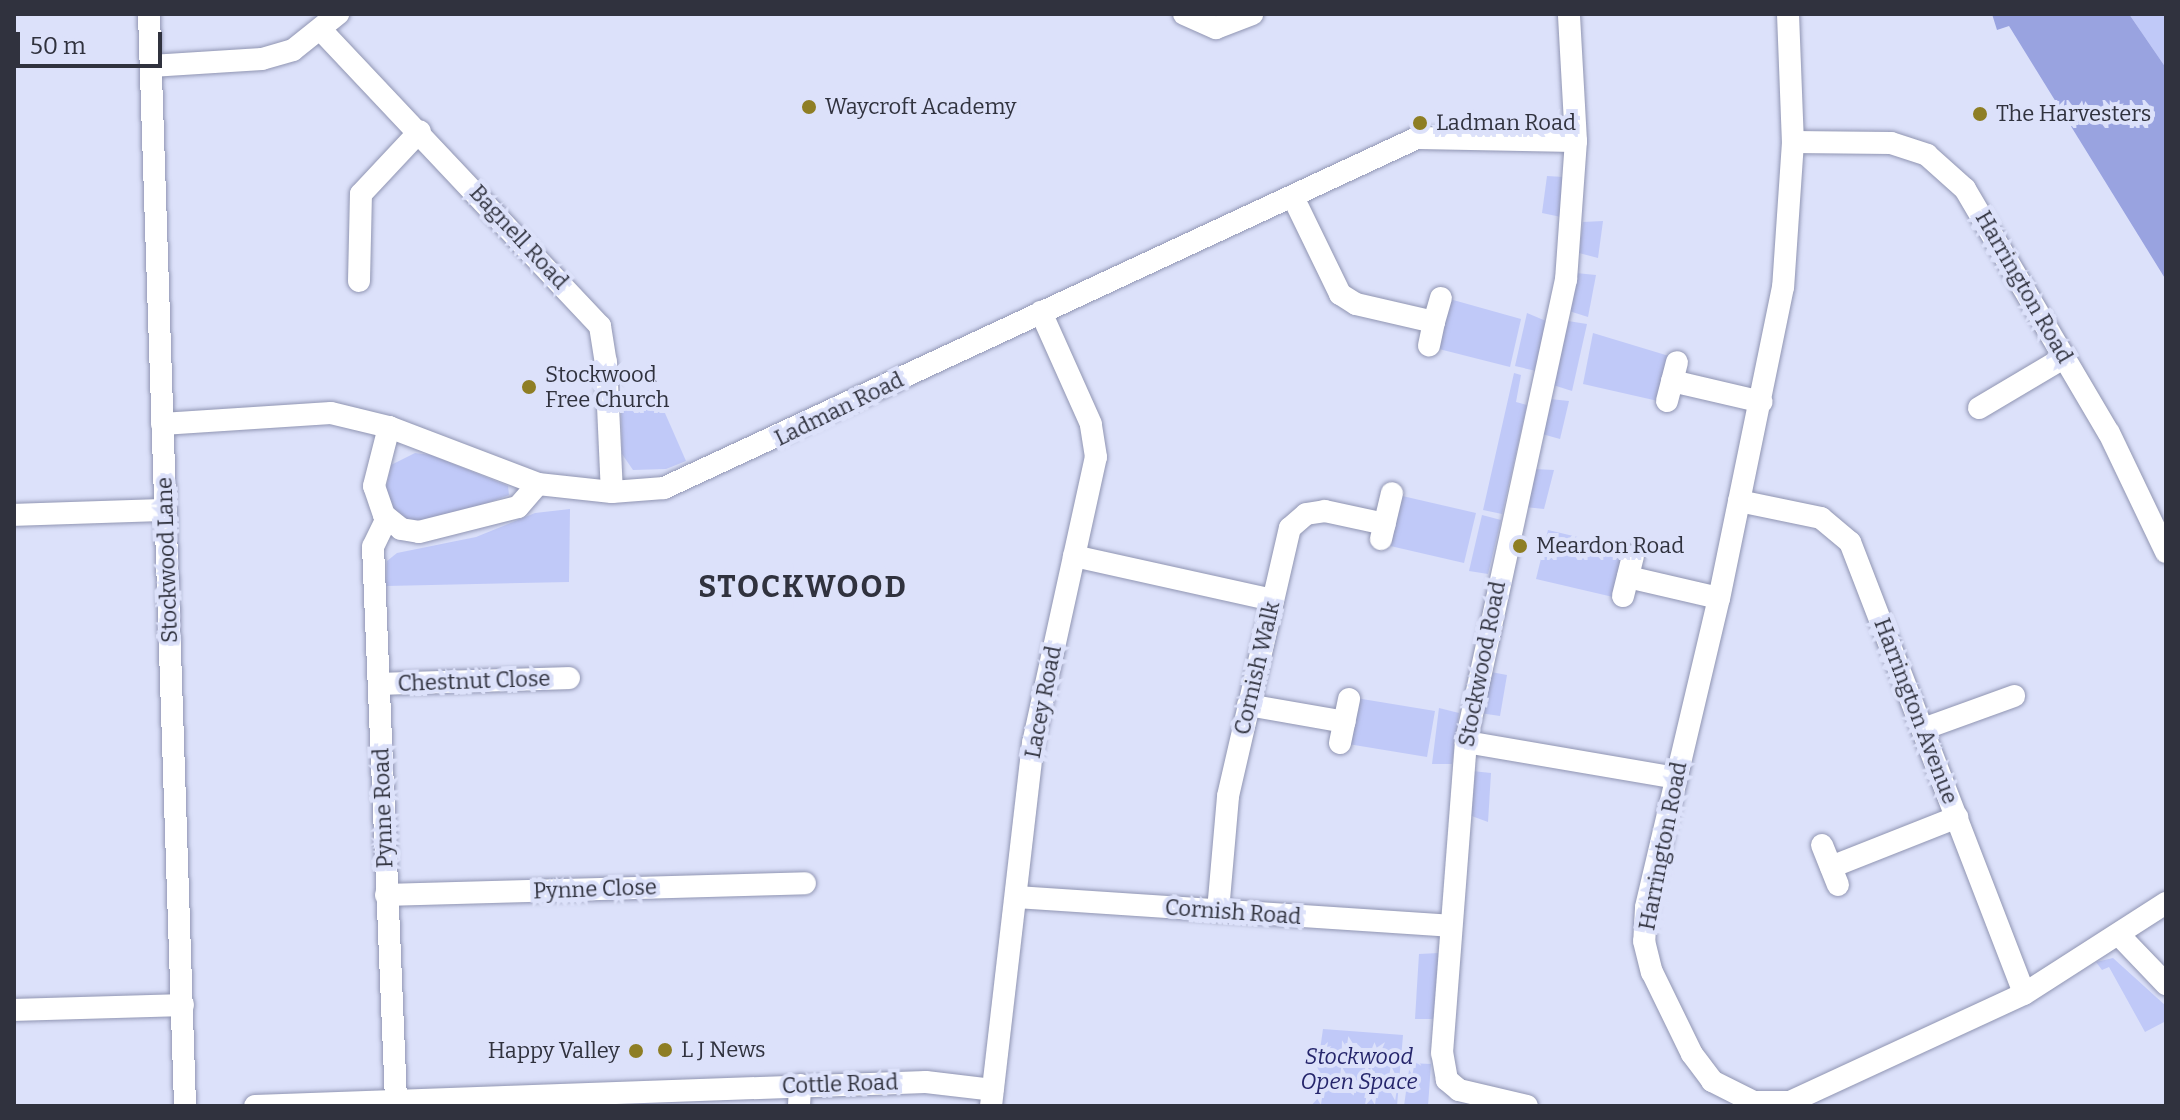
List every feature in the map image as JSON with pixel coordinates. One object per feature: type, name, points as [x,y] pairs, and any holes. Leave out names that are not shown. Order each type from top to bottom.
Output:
[{"type":"street","name":"Stockwood Lane","points":[[149,14],[185,1106]]},
{"type":"street","points":[[151,66],[262,59],[293,50],[338,14]]},
{"type":"street","points":[[1184,14],[1216,28],[1252,14]]},
{"type":"street","name":"Stockwood Road","points":[[1527,1106],[1459,1090],[1447,1080],[1442,1053],[1466,742],[1566,280],[1576,141],[1569,14]]},
{"type":"street","name":"Harrington Road","points":[[1788,14],[1793,142],[1783,287],[1762,402],[1719,598],[1646,908],[1644,948],[1692,1054],[1720,1087],[1754,1102],[1800,1100],[2024,994],[2166,903]]},
{"type":"street","name":"Bagnell Road","points":[[321,30],[420,131],[600,326],[606,362],[612,492]]},
{"type":"street","points":[[381,258],[359,270],[361,194],[420,131]]},
{"type":"street","name":"Ladman Road","points":[[162,424],[331,413],[389,427],[538,484],[612,492],[664,488],[702,475],[1041,312],[1417,138],[1576,141]]},
{"type":"street","name":"Harrington Road","points":[[1793,142],[1891,143],[1937,162],[1975,202],[2125,464],[2166,552]]},
{"type":"street","points":[[1293,197],[1347,300],[1434,322]]},
{"type":"street","points":[[1429,345],[1441,298]]},
{"type":"street","name":"Lacey Road","points":[[992,1098],[1033,743],[1096,457],[1091,424],[1041,312]]},
{"type":"street","points":[[1979,408],[2065,357]]},
{"type":"street","points":[[1672,381],[1762,402]]},
{"type":"street","points":[[389,427],[374,486],[387,518],[401,529],[419,532],[518,507],[538,484]]},
{"type":"street","name":"Cornish Walk","points":[[1218,911],[1228,796],[1290,528],[1306,514],[1325,511],[1383,532],[1392,493]]},
{"type":"street","name":"Harrington Avenue","points":[[1739,501],[1821,518],[1847,536],[2024,994]]},
{"type":"street","points":[[14,515],[166,510]]},
{"type":"street","name":"Pynne Road","points":[[387,518],[373,547],[396,1100]]},
{"type":"street","points":[[1074,556],[1272,600]]},
{"type":"street","points":[[1628,576],[1719,598]]},
{"type":"street","name":"Chestnut Close","points":[[380,684],[569,678]]},
{"type":"street","points":[[1923,729],[2014,696]]},
{"type":"street","points":[[1248,705],[1342,732],[1349,699]]},
{"type":"street","points":[[1466,742],[1676,778]]},
{"type":"street","points":[[1822,845],[1834,876],[1957,817]]},
{"type":"street","name":"Pynne Close","points":[[386,895],[805,883]]},
{"type":"street","name":"Cornish Road","points":[[1016,897],[1450,926]]},
{"type":"street","points":[[2119,935],[2166,984]]},
{"type":"street","points":[[14,1010],[183,1005]]},
{"type":"street","name":"Cottle Road","points":[[255,1106],[396,1100],[800,1096],[926,1082],[992,1098]]},
{"type":"green space","points":[[2129,14],[2166,14],[2166,68]]},
{"type":"green space","points":[[1547,176],[1564,177],[1561,217],[1542,213]]},
{"type":"green space","points":[[1603,221],[1598,258],[1579,253],[1583,222]]},
{"type":"green space","points":[[1576,273],[1596,275],[1588,317],[1569,311]]},
{"type":"green space","points":[[1446,298],[1521,319],[1510,367],[1435,348]]},
{"type":"green space","points":[[1527,313],[1546,321],[1536,371],[1515,366]]},
{"type":"green space","points":[[1568,321],[1587,324],[1572,391],[1553,385]]},
{"type":"green space","points":[[1593,333],[1669,356],[1658,401],[1583,384]]},
{"type":"green space","points":[[1514,373],[1521,375],[1516,402],[1527,405],[1502,514],[1483,510]]},
{"type":"green space","points":[[654,388],[686,461],[666,469],[633,470],[622,454],[621,402]]},
{"type":"green space","points":[[1550,399],[1569,401],[1560,439],[1542,434]]},
{"type":"green space","points":[[415,453],[431,455],[508,486],[509,495],[426,525],[408,521],[394,510],[386,489],[391,465]]},
{"type":"green space","points":[[1534,469],[1554,470],[1544,509],[1525,507]]},
{"type":"green space","points":[[1398,495],[1476,513],[1464,563],[1386,545]]},
{"type":"green space","points":[[570,509],[569,582],[386,586],[387,561],[397,553],[476,537],[535,513]]},
{"type":"green space","points":[[1482,515],[1501,520],[1488,574],[1469,571]]},
{"type":"green space","points":[[1548,530],[1624,548],[1613,597],[1536,579]]},
{"type":"green space","points":[[1491,672],[1507,675],[1500,716],[1480,713]]},
{"type":"green space","points":[[1356,698],[1435,711],[1427,757],[1348,744]]},
{"type":"green space","points":[[1439,708],[1459,713],[1452,764],[1432,764]]},
{"type":"green space","points":[[1472,771],[1491,773],[1488,822],[1469,815]]},
{"type":"green space","points":[[1439,953],[1434,1019],[1415,1019],[1419,954]]},
{"type":"green space","points":[[2113,958],[2166,1006],[2166,1021],[2145,1032],[2109,967],[2102,970],[2096,962]]},
{"type":"green space","name":"Stockwood Open Space","points":[[1323,1029],[1403,1035],[1397,1106],[1312,1106]]},
{"type":"green space","points":[[1410,1063],[1431,1064],[1428,1106],[1404,1106]]},
{"type":"shaded area","points":[[1992,14],[2129,14],[2166,68],[2166,280],[2009,26],[1997,30]]},
{"type":"place","name":"Waycroft Academy","points":[[809,107]]},
{"type":"place","name":"The Harvesters","points":[[1980,114]]},
{"type":"place","name":"Ladman Road","points":[[1420,123]]},
{"type":"place","name":"Stockwood Free Church","points":[[529,387]]},
{"type":"place","name":"Meardon Road","points":[[1520,546]]},
{"type":"place","name":"L J News","points":[[665,1050]]},
{"type":"place","name":"Happy Valley","points":[[636,1051]]},
{"type":"district","name":"STOCKWOOD","points":[[803,587]]}]
